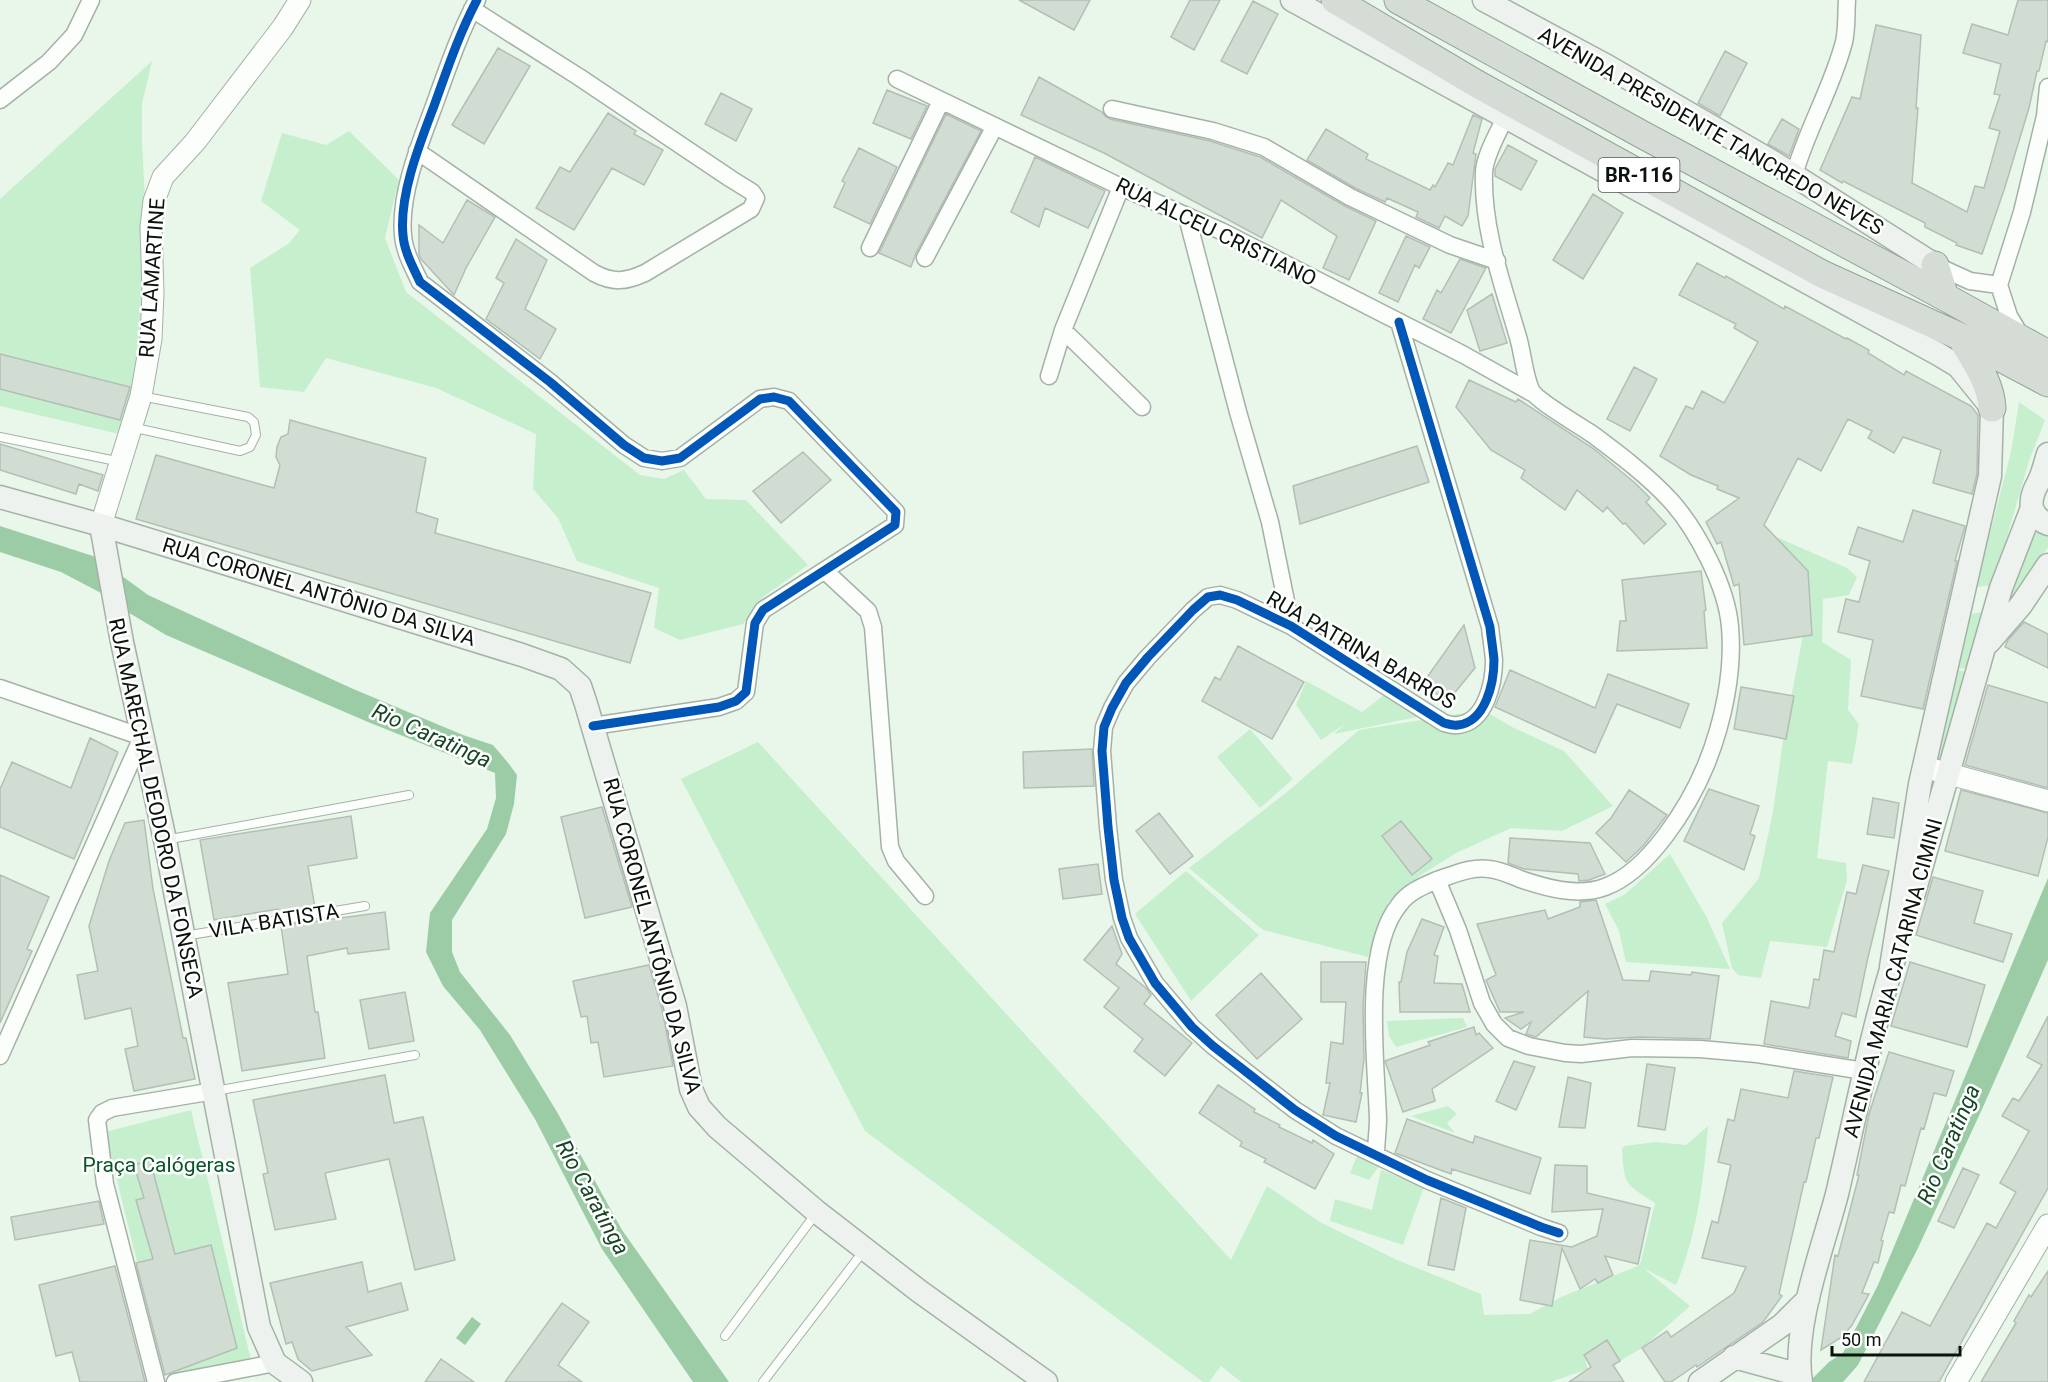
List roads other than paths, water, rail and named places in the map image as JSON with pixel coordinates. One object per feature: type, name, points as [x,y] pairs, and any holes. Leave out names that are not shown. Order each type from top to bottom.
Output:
[{"type":"highway","name":"BR-116","points":[[1335,0],[1487,90],[1822,274],[1961,337],[2047,382]]},
{"type":"highway","name":"AVENIDA PRESIDENTE TANCREDO NEVES","points":[[1398,0],[2048,354]]},
{"type":"highway","points":[[1935,265],[1945,297]]},
{"type":"highway","points":[[1961,337],[1983,375],[1992,396],[1992,408]]},
{"type":"main road","points":[[1292,0],[1938,354],[1958,366],[1992,408],[1990,476],[1924,767],[1891,967]]},
{"type":"main road","name":"AVENIDA PRESIDENTE TANCREDO NEVES","points":[[1484,0],[1607,66],[1794,175],[1935,265]]},
{"type":"main road","name":"AVENIDA MARIA CATARINA CIMINI","points":[[1800,1378],[1802,1328],[1891,967],[2001,588],[2032,508],[2032,494],[2043,480],[2048,454]]},
{"type":"main road","name":"RUA CORONEL ANTÔNIO DA SILVA","points":[[0,497],[102,534],[511,652],[561,669],[580,686],[593,726],[675,1006],[691,1089],[699,1107],[717,1127],[817,1212],[928,1298],[1046,1382]]},
{"type":"main road","points":[[2032,508],[2036,515],[2048,524]]},
{"type":"main road","name":"RUA MARECHAL DEODORO DA FONSECA","points":[[102,534],[214,1091]]},
{"type":"main road","name":"AVENIDA MARIA CATARINA CIMINI","points":[[1984,647],[2021,605],[2048,565]]},
{"type":"main road","points":[[1964,588],[2001,588]]},
{"type":"main road","points":[[214,1091],[259,1327],[275,1363],[301,1382]]},
{"type":"main road","points":[[1700,1382],[1782,1325],[1809,1298]]},
{"type":"main road","points":[[1734,1357],[1800,1378]]},
{"type":"street","points":[[0,100],[49,62],[74,35],[91,0]]},
{"type":"street","name":"RUA LAMARTINE","points":[[102,534],[141,396],[151,339],[153,293],[151,227],[154,201],[163,177],[195,142],[283,27],[300,0]]},
{"type":"street","points":[[1794,175],[1800,152],[1834,74],[1845,39],[1847,0]]},
{"type":"street","points":[[417,151],[594,273],[618,282],[631,280],[645,273],[752,209],[756,198],[752,192],[579,77],[475,4],[454,50],[417,151],[402,213],[403,237],[420,282],[550,382],[624,445],[644,458],[662,462],[680,458],[760,399],[774,398],[789,401],[896,512],[895,525],[763,610],[755,623],[746,692],[736,701],[719,707],[593,726]]},
{"type":"street","name":"RUA ALCEU CRISTIANO","points":[[897,79],[1121,187],[1221,231],[1464,355],[1532,393],[1593,435],[1670,500],[1691,526],[1720,586],[1730,625],[1730,662],[1721,718],[1711,752],[1695,791],[1678,819],[1644,861],[1628,876],[1604,888],[1579,891],[1540,885],[1487,868],[1469,870],[1416,889],[1398,905],[1385,930],[1376,966],[1378,1121],[1376,1155]]},
{"type":"street","points":[[2024,340],[2009,316],[2000,285],[2022,212],[2045,116],[2048,87]]},
{"type":"street","points":[[870,248],[941,101]]},
{"type":"street","points":[[1112,109],[1213,131],[1264,147],[1350,197],[1450,244],[1497,261]]},
{"type":"street","points":[[1505,118],[1483,170],[1489,230],[1532,393]]},
{"type":"street","points":[[925,258],[995,126]]},
{"type":"street","points":[[1049,376],[1063,330],[1121,187]]},
{"type":"street","points":[[1186,217],[1270,522],[1291,626]]},
{"type":"street","points":[[1935,265],[1970,281],[2000,285]]},
{"type":"street","name":"RUA PATRINA BARROS","points":[[1376,1155],[1336,1136],[1295,1110],[1192,1027],[1155,982],[1129,938],[1122,918],[1114,879],[1102,751],[1104,727],[1126,684],[1185,618],[1208,597],[1220,595],[1237,600],[1291,626],[1444,723],[1456,726],[1476,716],[1486,700],[1493,681],[1490,627],[1399,322]]},
{"type":"street","points":[[1063,330],[1142,407]]},
{"type":"street","points":[[825,571],[868,611],[873,627],[890,847],[896,861],[925,896]]},
{"type":"street","points":[[0,688],[142,737],[0,1056]]},
{"type":"street","points":[[1924,767],[2048,801]]},
{"type":"street","points":[[1437,880],[1458,930],[1482,1003],[1494,1024],[1508,1038],[1529,1047],[1565,1053],[1632,1048],[1701,1049],[1757,1054],[1864,1071]]},
{"type":"street","points":[[156,1382],[105,1184],[97,1120],[102,1113],[112,1108],[214,1091]]},
{"type":"street","points":[[1376,1155],[1454,1192],[1559,1233]]},
{"type":"street","points":[[1956,1382],[2048,1225]]},
{"type":"street","points":[[175,1382],[275,1363]]},
{"type":"lane","points":[[131,427],[240,451],[250,447],[254,442],[256,428],[254,422],[248,417],[141,396]]},
{"type":"lane","points":[[0,437],[122,462]]},
{"type":"lane","points":[[165,840],[409,795]]},
{"type":"lane","name":"VILA BATISTA","points":[[183,936],[365,906]]},
{"type":"lane","points":[[214,1091],[415,1054]]},
{"type":"lane","points":[[725,1336],[817,1212]]},
{"type":"lane","points":[[763,1382],[865,1249]]},
{"type":"water","points":[[0,526],[96,557],[148,595],[351,688],[463,735],[493,745],[517,775],[514,804],[506,834],[452,920],[452,952],[460,972],[510,1035],[557,1112],[622,1230],[729,1382],[693,1382],[602,1249],[535,1119],[480,1030],[443,986],[426,952],[430,913],[487,829],[496,798],[495,773],[368,722],[166,635],[103,594],[61,572],[0,552]]},
{"type":"water","name":"Rio Caratinga","points":[[2048,878],[2048,960],[1918,1248],[1858,1365],[1843,1382],[1809,1382],[1829,1362],[1843,1353],[1878,1285]]},
{"type":"water","points":[[472,1317],[481,1324],[465,1345],[456,1338]]},
{"type":"park label","name":"Praça Calógeras","points":[[159,1165]]}]
